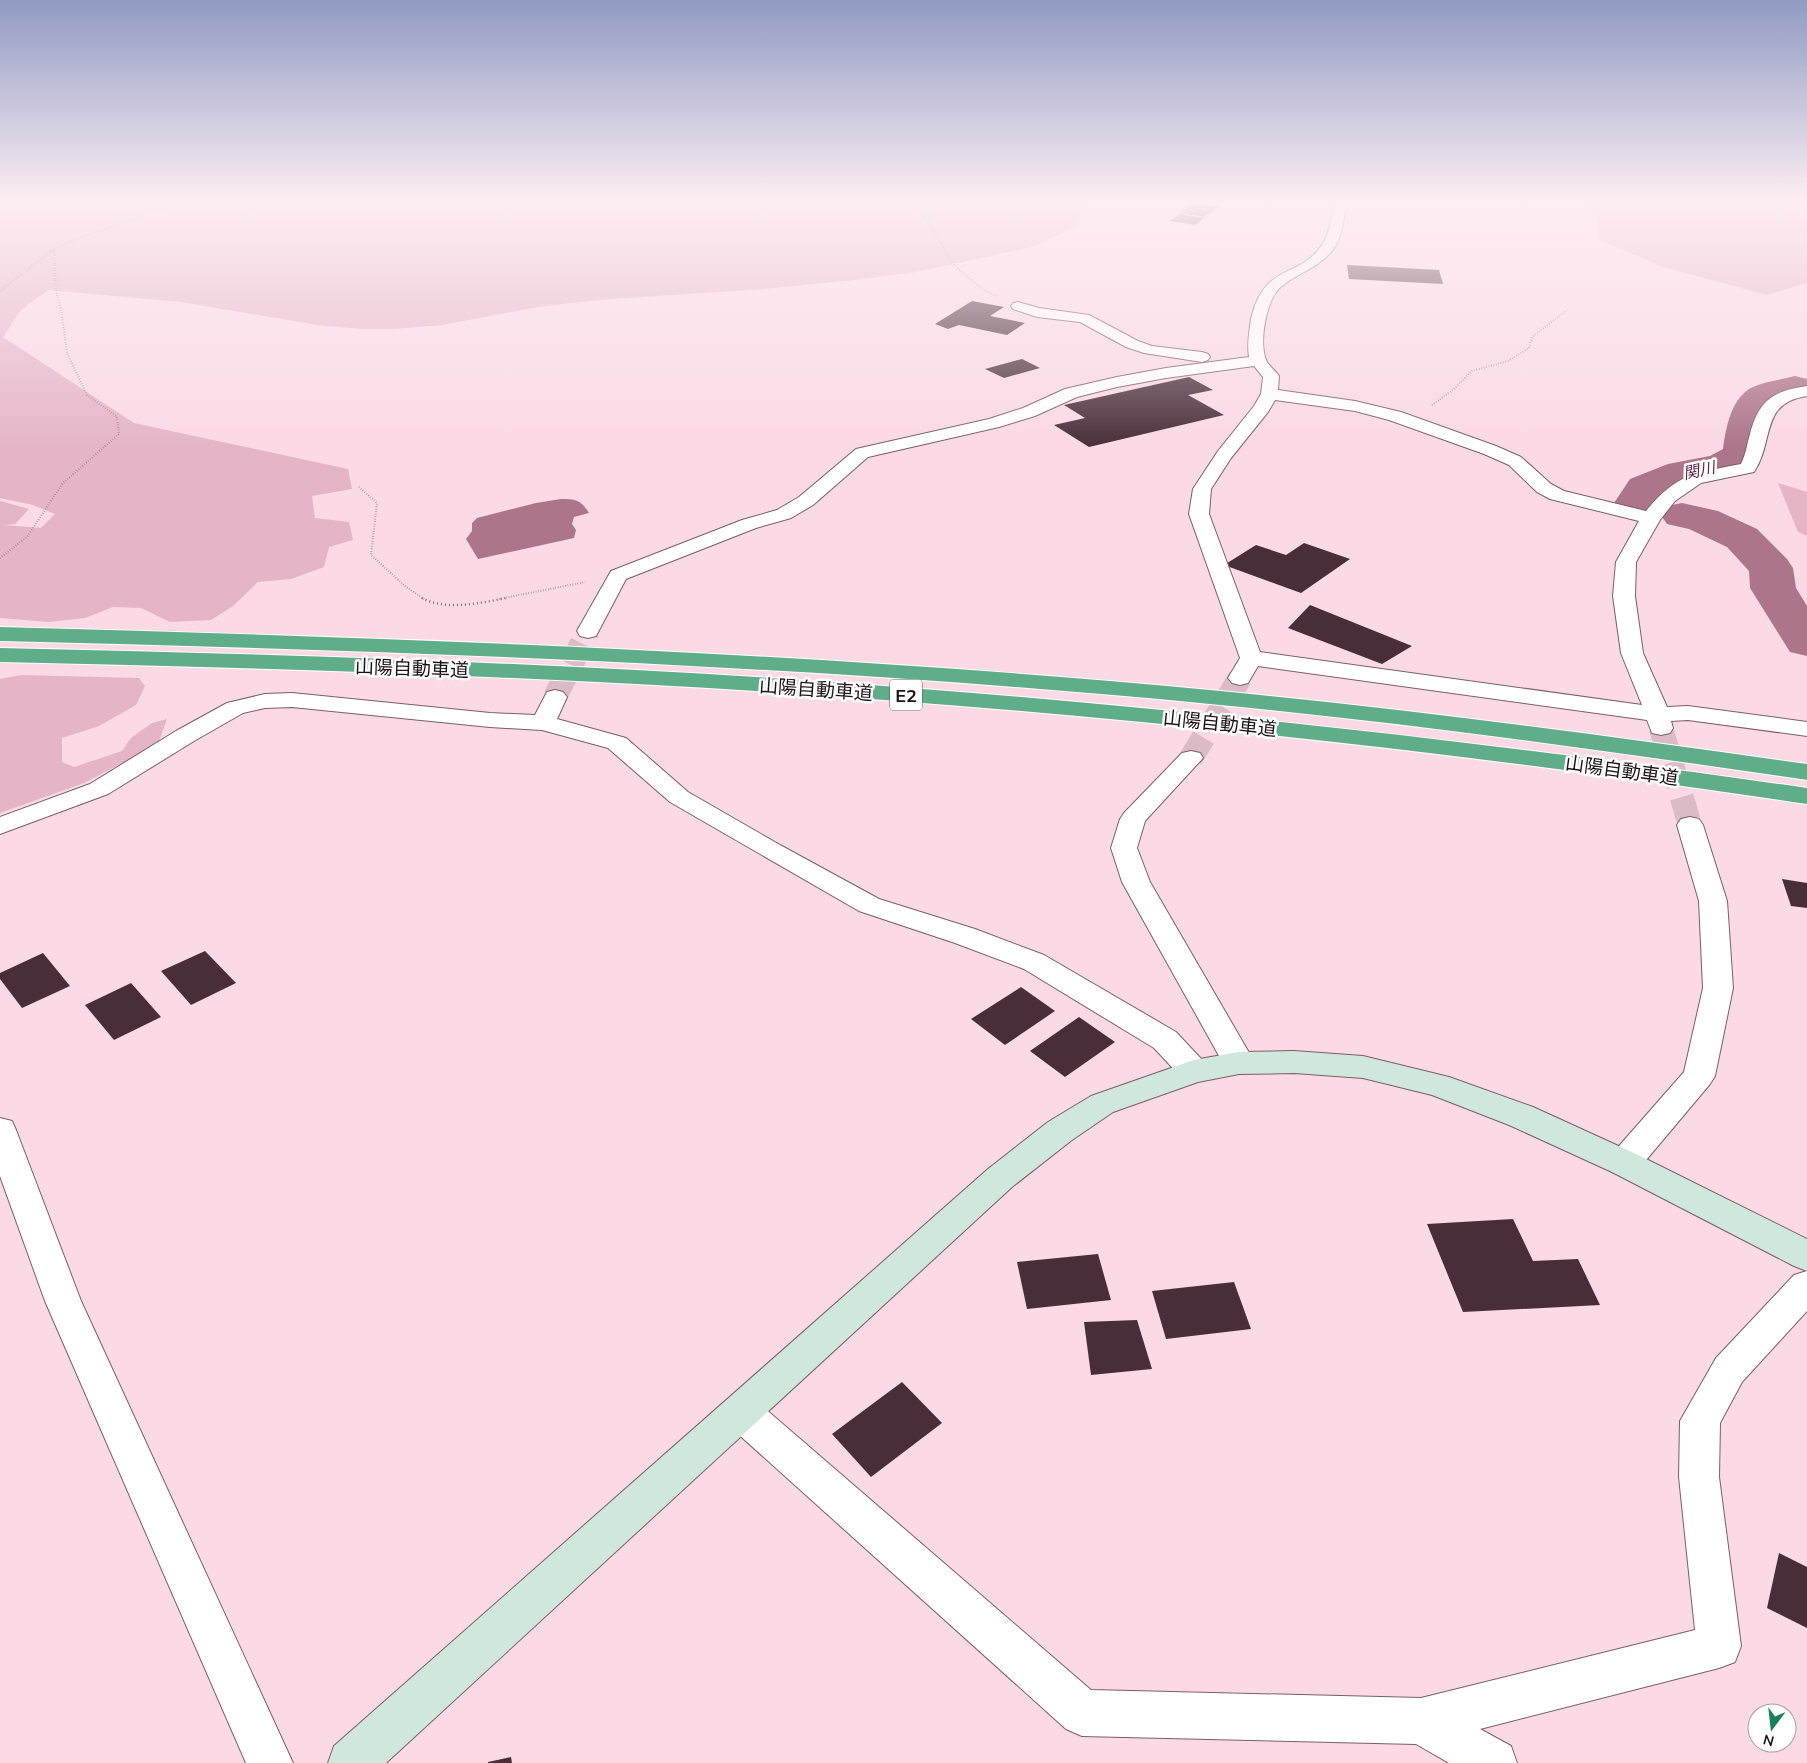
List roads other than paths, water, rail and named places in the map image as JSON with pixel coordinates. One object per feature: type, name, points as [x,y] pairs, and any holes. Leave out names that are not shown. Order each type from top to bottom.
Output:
[{"type":"highway","name":"山陽自動車道","points":[[0,634],[523,650],[1037,682],[1211,697],[1562,738],[1807,772]]},
{"type":"highway","name":"山陽自動車道","points":[[0,655],[507,671],[800,687],[1029,705],[1422,744],[1744,787],[1807,798]]},
{"type":"highway","points":[[1562,738],[1807,767]]},
{"type":"street","points":[[1240,678],[1251,658],[1199,514],[1202,489],[1224,455],[1262,408],[1269,394],[1271,376],[1258,361],[1255,342],[1265,296],[1279,283]]},
{"type":"street","points":[[1018,306],[1037,312],[1084,318],[1132,344],[1150,350],[1228,360],[1233,363]]},
{"type":"street","points":[[588,631],[618,575],[749,524],[784,514],[806,501],[862,453],[994,423],[1029,412],[1071,393],[1108,384],[1233,363],[1258,361]]},
{"type":"street","points":[[1659,721],[1632,653],[1624,596],[1626,562],[1651,518],[1668,497],[1695,479],[1746,468],[1756,453],[1758,433],[1767,408],[1778,399],[1792,393],[1807,391]]},
{"type":"street","points":[[1269,394],[1355,406],[1395,416],[1490,450],[1515,461],[1544,488],[1557,495],[1651,518]]},
{"type":"street","points":[[1251,658],[1659,721],[1688,713],[1807,729]]},
{"type":"street","points":[[543,723],[555,698]]},
{"type":"street","points":[[0,826],[100,789],[185,736],[235,708],[265,701],[292,700],[490,720],[543,723],[617,743],[679,797],[869,905],[964,936],[1034,962],[1165,1040],[1194,1070]]},
{"type":"street","points":[[1191,758],[1133,820],[1124,848],[1136,882],[1239,1063]]},
{"type":"street","points":[[1624,1163],[1698,1076],[1718,988],[1713,901],[1690,826]]},
{"type":"street","points":[[351,1763],[1000,1178],[1060,1131],[1102,1104],[1194,1070],[1239,1063],[1294,1062],[1363,1068],[1438,1085],[1521,1116],[1624,1163],[1807,1256]]},
{"type":"street","points":[[0,1130],[63,1301],[270,1763]]},
{"type":"street","points":[[741,1412],[1082,1713],[1422,1721],[1719,1646],[1699,1477],[1700,1421],[1729,1370],[1807,1286]]},
{"type":"street","points":[[1422,1721],[1494,1763]]},
{"type":"waterway","name":"関川","points":[[1643,506],[1635,503],[1644,488],[1682,472],[1720,467],[1742,455],[1748,416],[1756,402],[1768,393],[1795,387]]},
{"type":"waterway","name":"関川","points":[[1682,515],[1703,520],[1742,538],[1771,568],[1773,588],[1807,642]]},
{"type":"tunnel","points":[[555,697],[588,631]]},
{"type":"tunnel","points":[[1191,758],[1240,678]]},
{"type":"tunnel","points":[[1661,728],[1690,825]]}]
